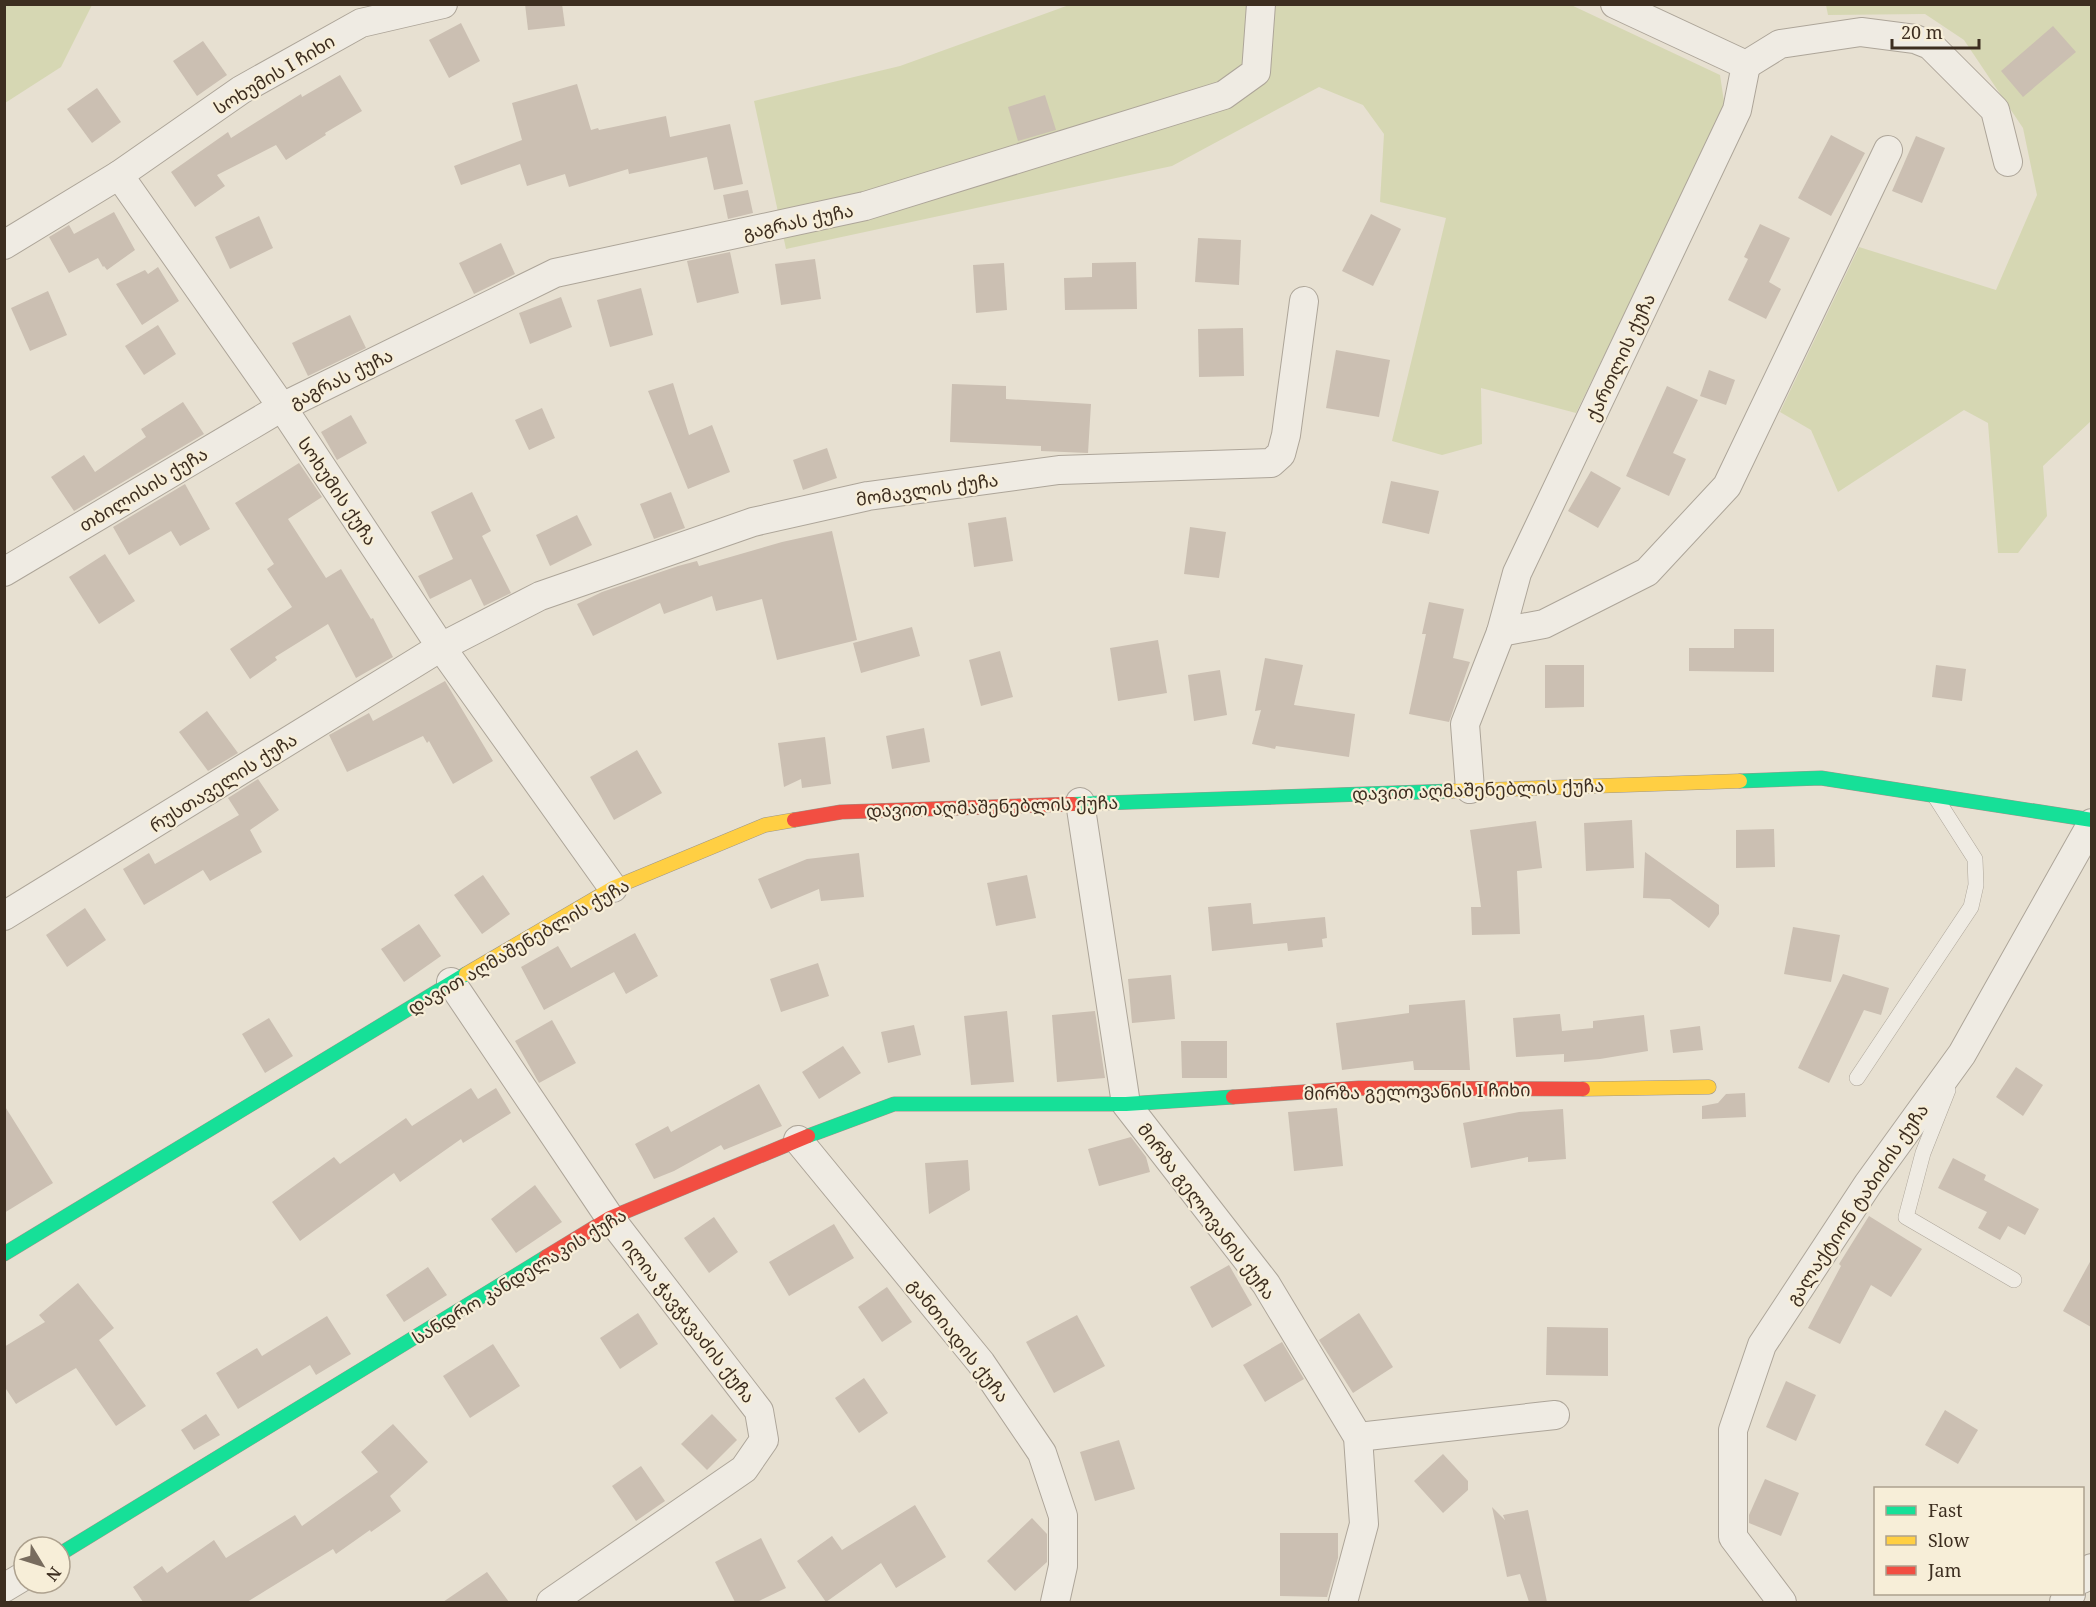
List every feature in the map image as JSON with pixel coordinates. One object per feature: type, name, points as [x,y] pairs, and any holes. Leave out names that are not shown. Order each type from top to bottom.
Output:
[{"type":"street","name":"სოხუმის I ჩიხი","points":[[119,175],[241,90],[361,22],[443,4]]},
{"type":"street","name":"გაგრას ქუჩა","points":[[282,407],[555,273],[865,206],[1224,95],[1256,72],[1261,4]]},
{"type":"street","points":[[1615,4],[1746,65],[1780,44],[1862,32],[1915,39],[1930,45],[1995,110],[2008,162]]},
{"type":"street","name":"ქართლის ქუჩა","points":[[1470,789],[1465,724],[1501,632],[1517,573],[1737,110],[1746,65]]},
{"type":"street","points":[[1501,632],[1544,624],[1647,572],[1727,486],[1888,150]]},
{"type":"street","points":[[4,245],[119,175]]},
{"type":"street","name":"სოხუმის ქუჩა","points":[[119,175],[282,407],[441,647],[614,888]]},
{"type":"street","name":"მომავლის ქუჩა","points":[[441,647],[540,596],[764,519],[868,496],[1059,470],[1271,463],[1281,454],[1286,435],[1304,301]]},
{"type":"street","name":"თბილისის ქუჩა","points":[[4,572],[282,407]]},
{"type":"street","name":"რუსთაველის ქუჩა","points":[[4,916],[441,647]]},
{"type":"street","name":"დავით აღმაშენებლის ქუჩა","points":[[4,1254],[451,982],[614,888],[765,825],[841,812],[1821,778],[2091,822]]},
{"type":"street","name":"მირზა გელოვანის ქუჩა","points":[[1080,802],[1126,1104],[1266,1284],[1358,1437],[1365,1524],[1343,1602]]},
{"type":"street","name":"გალაქტიონ ტაბიძის ქუჩა","points":[[1782,1602],[1734,1537],[1732,1430],[1762,1345],[1868,1184],[1962,1054],[2091,822]]},
{"type":"street","name":"ილია ჭავჭავაძის ქუჩა","points":[[451,982],[610,1218],[759,1411],[764,1440],[744,1469],[551,1602]]},
{"type":"street","name":"მირზა გელოვანის I ჩიხი","points":[[1126,1104],[1359,1088],[1709,1087]]},
{"type":"street","name":"სანდრო კანდელაკის ქუჩა","points":[[72,1547],[610,1218],[798,1140],[894,1104],[1126,1104]]},
{"type":"street","name":"განთიადის ქუჩა","points":[[798,1140],[981,1363],[1041,1453],[1063,1516],[1062,1566],[1055,1602]]},
{"type":"street","points":[[1358,1437],[1555,1415]]},
{"type":"lane","points":[[1857,1078],[1971,906],[1976,885],[1975,859],[1934,796]]},
{"type":"lane","points":[[1962,1054],[1923,1153],[1906,1217],[2014,1280]]},
{"type":"green space","points":[[5,4],[92,5],[61,67],[5,103]]},
{"type":"green space","points":[[1569,4],[1720,75],[1725,108],[1576,413],[1481,388],[1482,444],[1442,455],[1392,441],[1446,218],[1380,202],[1384,134],[1363,105],[1319,87],[1172,166],[786,249],[754,101],[900,66],[1069,5]]},
{"type":"green space","points":[[1826,5],[2091,5],[2091,421],[2043,466],[2047,516],[2018,553],[1998,553],[1988,423],[1964,410],[1838,492],[1811,430],[1780,412],[1859,247],[1996,290],[2037,195],[2023,128],[1964,40],[1925,14],[1828,15]]},
{"type":"building","points":[[525,4],[562,4],[565,26],[528,30]]},
{"type":"building","points":[[461,23],[480,61],[449,78],[429,40]]},
{"type":"building","points":[[2053,26],[2076,52],[2023,97],[2001,71]]},
{"type":"building","points":[[203,41],[227,75],[197,96],[173,61]]},
{"type":"building","points":[[340,75],[362,111],[286,160],[276,145],[217,175],[225,186],[195,207],[171,172],[228,132],[231,138],[301,94],[302,97]]},
{"type":"building","points":[[577,84],[591,130],[666,116],[670,137],[730,124],[743,184],[714,190],[707,157],[629,174],[628,169],[569,187],[565,174],[527,186],[520,164],[461,185],[454,166],[522,140],[512,103]]},
{"type":"building","points":[[97,88],[121,122],[92,143],[67,109]]},
{"type":"building","points":[[1045,95],[1056,130],[1018,141],[1008,107]]},
{"type":"building","points":[[1831,135],[1865,153],[1831,216],[1798,198]]},
{"type":"building","points":[[1916,136],[1945,148],[1922,203],[1892,191]]},
{"type":"building","points":[[748,190],[753,213],[728,219],[723,195]]},
{"type":"building","points":[[114,212],[135,250],[107,270],[98,258],[69,273],[49,237],[69,225],[74,234]]},
{"type":"building","points":[[1371,214],[1401,229],[1373,286],[1342,271]]},
{"type":"building","points":[[259,216],[273,248],[230,269],[215,237]]},
{"type":"building","points":[[1760,224],[1790,238],[1769,282],[1781,289],[1766,319],[1728,300],[1748,259],[1744,257]]},
{"type":"building","points":[[1198,238],[1241,240],[1239,285],[1195,282]]},
{"type":"building","points":[[501,243],[515,274],[474,294],[459,263]]},
{"type":"building","points":[[730,252],[739,293],[697,303],[687,261]]},
{"type":"building","points":[[815,259],[821,299],[781,305],[775,264]]},
{"type":"building","points":[[1136,262],[1137,309],[1065,310],[1064,278],[1092,277],[1092,263]]},
{"type":"building","points":[[1004,263],[1007,310],[976,313],[973,265]]},
{"type":"building","points":[[158,267],[179,301],[142,325],[116,284],[145,270],[148,274]]},
{"type":"building","points":[[641,288],[653,335],[610,347],[597,300]]},
{"type":"building","points":[[48,291],[67,335],[30,351],[11,308]]},
{"type":"building","points":[[561,297],[572,327],[530,344],[519,313]]},
{"type":"building","points":[[350,315],[366,348],[308,376],[292,343]]},
{"type":"building","points":[[158,325],[176,354],[144,375],[125,346]]},
{"type":"building","points":[[1243,328],[1244,376],[1199,377],[1198,329]]},
{"type":"building","points":[[1336,350],[1390,360],[1379,417],[1326,408]]},
{"type":"building","points":[[1709,370],[1735,380],[1726,405],[1700,396]]},
{"type":"building","points":[[673,383],[689,435],[712,425],[730,472],[688,489],[648,391]]},
{"type":"building","points":[[952,384],[1006,386],[1006,399],[1091,404],[1088,453],[1041,451],[1041,446],[950,442]]},
{"type":"building","points":[[1667,386],[1698,400],[1673,453],[1686,459],[1669,496],[1626,476]]},
{"type":"building","points":[[183,402],[204,434],[74,511],[51,477],[84,455],[95,472],[146,437],[141,429]]},
{"type":"building","points":[[542,408],[555,438],[529,450],[515,420]]},
{"type":"building","points":[[351,415],[367,443],[337,460],[321,432]]},
{"type":"building","points":[[827,448],[837,478],[803,490],[793,460]]},
{"type":"building","points":[[299,463],[322,497],[288,519],[326,578],[341,569],[371,619],[373,618],[393,657],[356,678],[328,624],[275,657],[277,660],[250,679],[230,649],[292,607],[267,569],[274,564],[235,503]]},
{"type":"building","points":[[1591,471],[1621,488],[1598,528],[1568,511]]},
{"type":"building","points":[[1391,481],[1439,491],[1429,534],[1382,523]]},
{"type":"building","points":[[185,484],[210,529],[180,546],[171,531],[129,555],[113,527]]},
{"type":"building","points":[[472,492],[491,531],[482,536],[511,593],[484,606],[471,579],[430,599],[418,576],[453,559],[431,512]]},
{"type":"building","points":[[671,492],[685,528],[654,539],[640,504]]},
{"type":"building","points":[[577,515],[592,545],[550,566],[536,535]]},
{"type":"building","points":[[1006,517],[1013,561],[974,567],[968,523]]},
{"type":"building","points":[[1190,527],[1226,532],[1219,578],[1184,574]]},
{"type":"building","points":[[832,531],[857,640],[777,660],[762,599],[716,611],[712,596],[664,614],[660,603],[593,636],[577,604],[602,592],[678,566],[697,561],[699,566],[782,542]]},
{"type":"building","points":[[105,554],[135,601],[99,624],[69,577]]},
{"type":"building","points":[[1429,602],[1464,609],[1453,658],[1470,662],[1449,722],[1409,714],[1426,634],[1422,634]]},
{"type":"building","points":[[912,627],[920,656],[861,673],[853,643]]},
{"type":"building","points":[[1734,629],[1774,629],[1774,672],[1689,671],[1689,648],[1734,648]]},
{"type":"building","points":[[1158,640],[1167,693],[1118,701],[1110,648]]},
{"type":"building","points":[[1000,651],[1013,697],[981,706],[969,660]]},
{"type":"building","points":[[1265,658],[1303,665],[1294,705],[1355,714],[1349,757],[1276,746],[1275,749],[1252,744],[1261,710],[1255,711]]},
{"type":"building","points":[[1545,665],[1584,665],[1584,707],[1545,708]]},
{"type":"building","points":[[1936,665],[1966,669],[1962,701],[1932,697]]},
{"type":"building","points":[[1220,670],[1227,715],[1194,721],[1188,675]]},
{"type":"building","points":[[445,681],[493,761],[453,784],[429,741],[427,743],[423,736],[347,772],[329,735],[369,713],[373,721]]},
{"type":"building","points":[[207,711],[238,753],[208,771],[179,732]]},
{"type":"building","points":[[924,728],[930,762],[892,769],[886,736]]},
{"type":"building","points":[[825,737],[831,784],[802,788],[801,779],[784,787],[778,743]]},
{"type":"building","points":[[637,750],[662,793],[614,820],[590,777]]},
{"type":"building","points":[[258,779],[279,810],[250,830],[262,852],[210,881],[203,870],[144,905],[123,869],[149,853],[155,864],[239,815],[228,798]]},
{"type":"building","points":[[1632,820],[1634,868],[1586,871],[1584,823]]},
{"type":"building","points":[[1536,821],[1542,868],[1517,871],[1520,934],[1472,935],[1471,907],[1481,907],[1470,830]]},
{"type":"building","points":[[1774,829],[1775,867],[1736,868],[1736,830]]},
{"type":"building","points":[[1645,852],[1719,905],[1719,914],[1709,928],[1670,899],[1643,898]]},
{"type":"building","points":[[859,853],[864,897],[821,901],[819,889],[771,909],[758,879],[807,859]]},
{"type":"building","points":[[483,875],[510,914],[482,934],[454,895]]},
{"type":"building","points":[[1027,875],[1036,918],[996,926],[987,883]]},
{"type":"building","points":[[1251,903],[1253,924],[1325,917],[1327,938],[1322,939],[1323,947],[1288,951],[1287,943],[1212,951],[1208,907]]},
{"type":"building","points":[[85,908],[106,940],[67,967],[46,935]]},
{"type":"building","points":[[419,924],[441,956],[404,982],[381,949]]},
{"type":"building","points":[[1793,927],[1840,935],[1831,982],[1784,974]]},
{"type":"building","points":[[635,933],[658,976],[626,994],[614,972],[544,1010],[521,967],[558,946],[571,968]]},
{"type":"building","points":[[818,963],[829,996],[781,1012],[770,979]]},
{"type":"building","points":[[1843,974],[1889,988],[1881,1015],[1864,1010],[1829,1083],[1798,1068]]},
{"type":"building","points":[[1171,975],[1175,1019],[1132,1023],[1128,979]]},
{"type":"building","points":[[1465,1000],[1470,1070],[1414,1070],[1413,1061],[1342,1070],[1336,1023],[1409,1013],[1409,1005]]},
{"type":"building","points":[[1007,1011],[1014,1082],[971,1085],[964,1016]]},
{"type":"building","points":[[1095,1011],[1105,1078],[1057,1082],[1052,1015]]},
{"type":"building","points":[[1560,1014],[1562,1031],[1593,1028],[1593,1021],[1644,1015],[1648,1051],[1564,1062],[1564,1054],[1516,1057],[1513,1018]]},
{"type":"building","points":[[269,1018],[293,1056],[265,1073],[242,1034]]},
{"type":"building","points":[[552,1020],[576,1063],[539,1083],[515,1041]]},
{"type":"building","points":[[914,1025],[921,1055],[888,1063],[881,1032]]},
{"type":"building","points":[[1700,1026],[1703,1050],[1673,1053],[1670,1030]]},
{"type":"building","points":[[1181,1041],[1227,1041],[1227,1078],[1182,1078]]},
{"type":"building","points":[[843,1046],[861,1073],[819,1099],[802,1072]]},
{"type":"building","points":[[2016,1067],[2043,1085],[2023,1116],[1996,1097]]},
{"type":"building","points":[[759,1084],[782,1126],[724,1150],[721,1145],[674,1171],[654,1179],[635,1144],[668,1126],[671,1132]]},
{"type":"building","points":[[471,1088],[478,1099],[496,1088],[511,1113],[463,1143],[461,1139],[400,1182],[394,1173],[300,1241],[272,1202],[334,1157],[340,1164],[406,1118],[412,1126]]},
{"type":"building","points":[[1745,1093],[1746,1117],[1702,1119],[1702,1106],[1718,1103],[1726,1094]]},
{"type":"building","points":[[4,1105],[53,1183],[4,1213]]},
{"type":"building","points":[[1337,1108],[1343,1166],[1294,1171],[1288,1112]]},
{"type":"building","points":[[1563,1109],[1566,1159],[1528,1162],[1528,1157],[1471,1168],[1463,1123],[1519,1112]]},
{"type":"building","points":[[1131,1137],[1146,1157],[1150,1172],[1099,1186],[1088,1149]]},
{"type":"building","points":[[1953,1158],[1986,1175],[1984,1180],[2039,1209],[2025,1235],[2008,1226],[2000,1240],[1978,1228],[1987,1212],[1938,1188]]},
{"type":"building","points":[[968,1160],[970,1190],[929,1214],[925,1163]]},
{"type":"building","points":[[535,1185],[562,1222],[516,1253],[491,1219]]},
{"type":"building","points":[[1869,1216],[1922,1249],[1891,1297],[1871,1285],[1840,1344],[1808,1328],[1841,1266],[1839,1264]]},
{"type":"building","points":[[714,1217],[738,1252],[709,1273],[684,1238]]},
{"type":"building","points":[[834,1224],[854,1258],[789,1296],[769,1262]]},
{"type":"building","points":[[2091,1260],[2091,1327],[2063,1311]]},
{"type":"building","points":[[1229,1265],[1252,1305],[1212,1328],[1190,1287]]},
{"type":"building","points":[[428,1267],[447,1295],[404,1322],[386,1295]]},
{"type":"building","points":[[78,1283],[114,1328],[99,1340],[146,1406],[116,1426],[76,1368],[16,1404],[4,1386],[4,1347],[45,1322],[39,1315]]},
{"type":"building","points":[[887,1287],[912,1322],[882,1342],[858,1307]]},
{"type":"building","points":[[638,1313],[658,1344],[620,1369],[600,1338]]},
{"type":"building","points":[[1359,1313],[1393,1367],[1353,1393],[1319,1340]]},
{"type":"building","points":[[1077,1315],[1105,1366],[1054,1393],[1026,1342]]},
{"type":"building","points":[[327,1316],[351,1354],[316,1375],[310,1365],[238,1409],[216,1373],[257,1348],[262,1356]]},
{"type":"building","points":[[1547,1327],[1608,1328],[1608,1376],[1546,1375]]},
{"type":"building","points":[[1282,1342],[1304,1379],[1265,1402],[1243,1365]]},
{"type":"building","points":[[493,1344],[520,1386],[470,1418],[443,1376]]},
{"type":"building","points":[[864,1378],[888,1413],[859,1433],[835,1398]]},
{"type":"building","points":[[1786,1381],[1816,1395],[1796,1441],[1766,1427]]},
{"type":"building","points":[[1945,1410],[1978,1430],[1958,1464],[1925,1445]]},
{"type":"building","points":[[206,1414],[220,1435],[194,1450],[181,1430]]},
{"type":"building","points":[[712,1414],[737,1440],[707,1470],[681,1444]]},
{"type":"building","points":[[393,1424],[428,1462],[390,1496],[401,1511],[336,1554],[333,1549],[247,1602],[143,1602],[133,1587],[162,1566],[167,1573],[214,1540],[226,1558],[295,1515],[302,1526],[378,1472],[361,1452]]},
{"type":"building","points":[[1119,1440],[1135,1489],[1095,1501],[1080,1452]]},
{"type":"building","points":[[1443,1454],[1468,1481],[1468,1490],[1443,1513],[1414,1481]]},
{"type":"building","points":[[641,1466],[665,1501],[636,1521],[612,1486]]},
{"type":"building","points":[[1765,1479],[1799,1493],[1781,1536],[1749,1523],[1749,1515]]},
{"type":"building","points":[[915,1505],[946,1557],[896,1588],[881,1563],[826,1602],[797,1561],[832,1536],[842,1550]]},
{"type":"building","points":[[1492,1507],[1505,1520],[1503,1515],[1528,1510],[1547,1602],[1529,1602],[1520,1574],[1507,1577]]},
{"type":"building","points":[[1032,1518],[1047,1534],[1047,1562],[1015,1591],[987,1561]]},
{"type":"building","points":[[1280,1533],[1338,1533],[1338,1558],[1327,1597],[1280,1596]]},
{"type":"building","points":[[761,1538],[786,1588],[757,1602],[735,1602],[715,1562]]},
{"type":"building","points":[[487,1572],[509,1602],[443,1602]]},
{"type":"traffic: fast","points":[[1740,781],[1821,778],[2092,820]]},
{"type":"traffic: fast","points":[[1073,804],[1451,791]]},
{"type":"traffic: fast","points":[[4,1254],[466,974]]},
{"type":"traffic: fast","points":[[808,1136],[894,1104],[1126,1104],[1233,1097]]},
{"type":"traffic: fast","points":[[72,1547],[546,1257]]},
{"type":"traffic: slow","points":[[1451,791],[1740,781]]},
{"type":"traffic: slow","points":[[466,974],[613,888],[765,825],[794,820]]},
{"type":"traffic: slow","points":[[1583,1089],[1709,1087]]},
{"type":"traffic: jam","points":[[794,820],[841,812],[1073,804]]},
{"type":"traffic: jam","points":[[1233,1097],[1359,1088],[1583,1089]]},
{"type":"traffic: jam","points":[[546,1257],[610,1218],[808,1136]]}]
